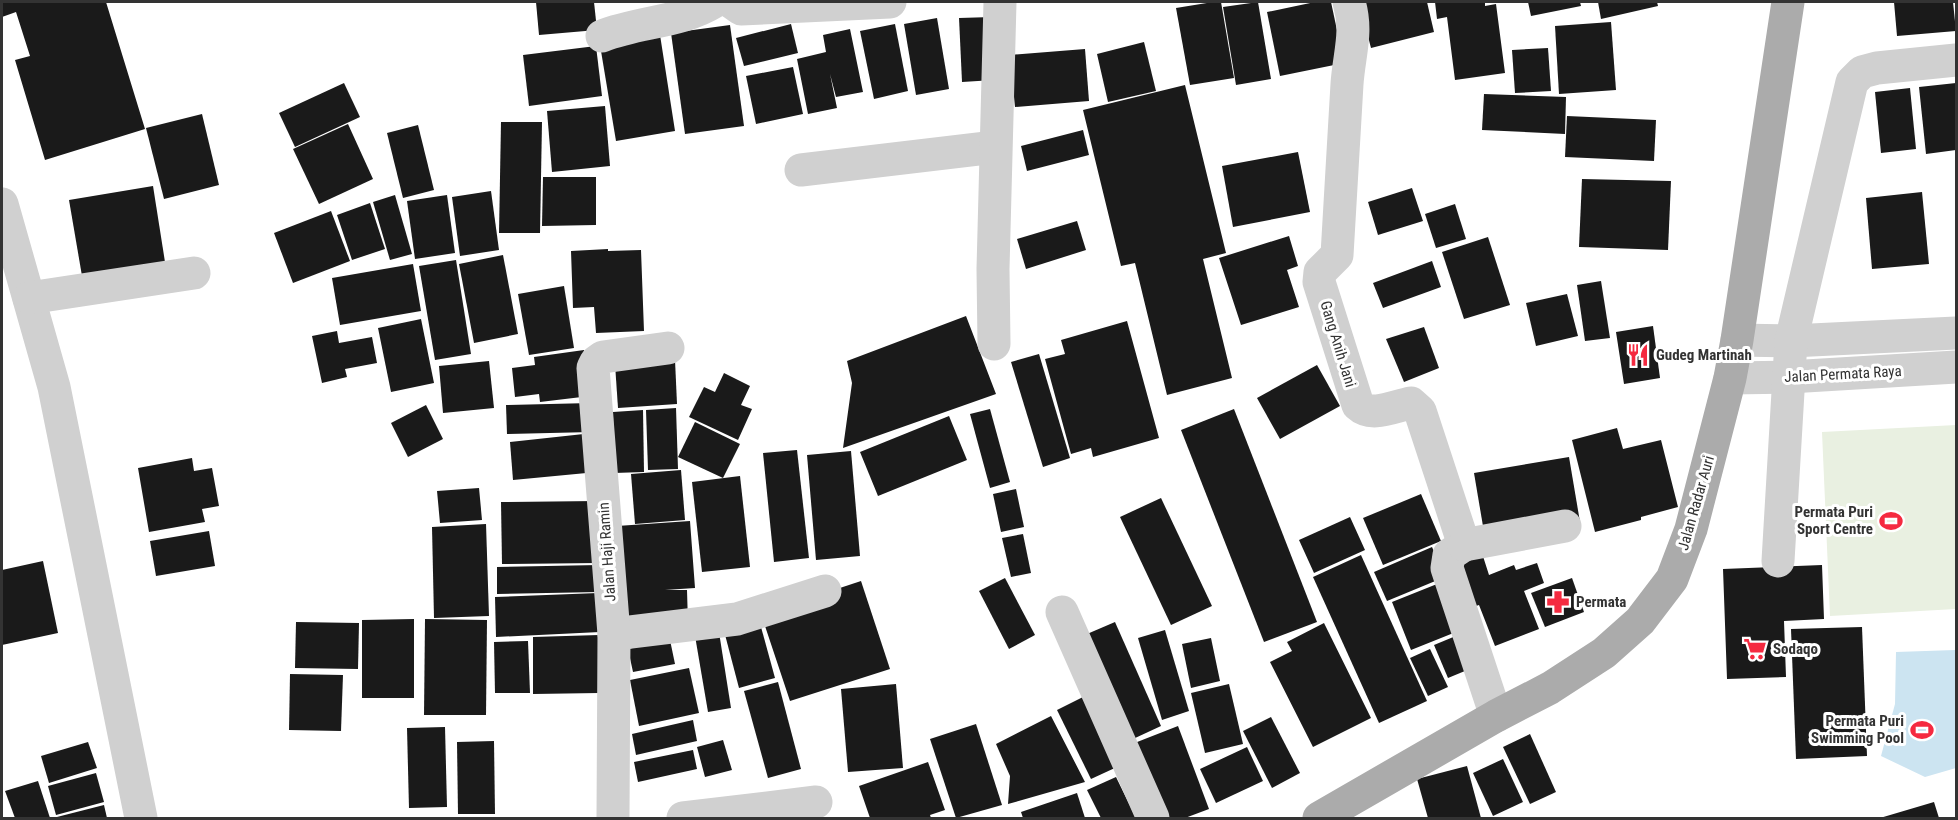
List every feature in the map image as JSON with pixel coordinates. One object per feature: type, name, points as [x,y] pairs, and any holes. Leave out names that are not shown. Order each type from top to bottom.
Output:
[{"type":"main road","name":"Jalan Radar Auri","points":[[1319,819],[1354,809],[1496,716],[1550,688],[1604,653],[1640,621],[1672,579],[1691,529],[1730,378],[1788,2]]},
{"type":"street","points":[[602,36],[629,27],[682,16],[714,2]]},
{"type":"street","points":[[732,2],[741,9],[890,2]]},
{"type":"street","points":[[994,344],[995,147],[1000,2]]},
{"type":"street","name":"Gang Anih Jani","points":[[1349,2],[1352,11],[1354,43],[1348,78],[1336,255],[1320,272],[1319,282],[1358,405],[1364,411],[1374,412],[1411,403],[1420,411],[1464,545]]},
{"type":"street","points":[[1778,561],[1791,341],[1852,82],[1862,72],[1877,68],[1956,60]]},
{"type":"street","points":[[801,170],[995,147]]},
{"type":"street","points":[[2,204],[54,387],[141,819]]},
{"type":"street","points":[[28,298],[194,273]]},
{"type":"street","points":[[1737,340],[1791,341],[1956,333]]},
{"type":"street","name":"Jalan Haji Ramin","points":[[613,819],[614,634],[593,368],[596,362],[603,357],[668,348]]},
{"type":"street","name":"Jalan Permata Raya","points":[[1730,378],[1789,377],[1956,367]]},
{"type":"street","points":[[1496,716],[1447,568],[1447,560],[1449,555],[1464,545],[1565,526]]},
{"type":"street","points":[[614,634],[737,619],[825,591]]},
{"type":"street","points":[[1062,612],[1153,819]]},
{"type":"street","points":[[683,819],[816,802]]},
{"type":"green space","name":"Permata Puri Sport Centre","points":[[1956,425],[1956,609],[1830,616],[1822,432]]},
{"type":"water","name":"Permata Puri Swimming Pool","points":[[1955,650],[1956,768],[1925,777],[1881,756],[1895,704],[1896,652]]},
{"type":"building","points":[[2,2],[106,2],[145,129],[45,160],[15,60],[30,56],[16,12],[2,17]]},
{"type":"building","points":[[536,2],[594,2],[597,30],[539,35]]},
{"type":"building","points":[[1221,2],[1234,78],[1190,85],[1176,8]]},
{"type":"building","points":[[1258,2],[1271,79],[1236,85],[1223,7]]},
{"type":"building","points":[[1315,2],[1331,2],[1344,63],[1280,76],[1267,12]]},
{"type":"building","points":[[1359,2],[1427,2],[1434,32],[1371,48]]},
{"type":"building","points":[[1435,2],[1485,2],[1485,6],[1496,4],[1505,73],[1455,80],[1447,17],[1437,19]]},
{"type":"building","points":[[1528,2],[1580,2],[1581,6],[1531,16]]},
{"type":"building","points":[[1598,2],[1657,2],[1658,6],[1601,19]]},
{"type":"building","points":[[1894,2],[1953,2],[1956,31],[1897,36]]},
{"type":"building","points":[[992,17],[994,80],[962,82],[959,18]]},
{"type":"building","points":[[937,18],[949,89],[916,95],[904,24]]},
{"type":"building","points":[[1611,22],[1616,90],[1559,94],[1555,26]]},
{"type":"building","points":[[791,24],[798,53],[744,66],[736,38]]},
{"type":"building","points":[[895,24],[908,91],[874,99],[860,31]]},
{"type":"building","points":[[730,25],[744,126],[685,134],[671,33]]},
{"type":"building","points":[[850,29],[863,92],[836,97],[830,74],[837,108],[808,114],[797,59],[826,52],[823,35]]},
{"type":"building","points":[[660,35],[675,131],[616,141],[600,45]]},
{"type":"building","points":[[1144,42],[1156,91],[1108,102],[1097,54]]},
{"type":"building","points":[[596,46],[602,96],[529,106],[523,55]]},
{"type":"building","points":[[1548,48],[1551,91],[1515,93],[1512,50]]},
{"type":"building","points":[[1085,49],[1089,101],[1015,107],[1010,55]]},
{"type":"building","points":[[793,67],[803,114],[756,124],[746,76]]},
{"type":"building","points":[[344,83],[360,117],[295,147],[279,113]]},
{"type":"building","points":[[1956,83],[1956,150],[1926,154],[1919,87]]},
{"type":"building","points":[[1185,85],[1226,253],[1203,259],[1232,378],[1167,395],[1135,263],[1121,266],[1083,110]]},
{"type":"building","points":[[1910,88],[1916,149],[1881,153],[1875,92]]},
{"type":"building","points":[[1484,94],[1566,97],[1565,134],[1482,130]]},
{"type":"building","points":[[605,106],[610,166],[552,172],[547,111]]},
{"type":"building","points":[[202,114],[219,185],[164,199],[146,128]]},
{"type":"building","points":[[1567,116],[1656,120],[1654,161],[1565,157]]},
{"type":"building","points":[[501,122],[542,122],[540,233],[499,233]]},
{"type":"building","points":[[348,124],[373,179],[319,204],[293,149]]},
{"type":"building","points":[[418,125],[434,190],[403,198],[387,133]]},
{"type":"building","points":[[1083,130],[1089,155],[1027,171],[1021,146]]},
{"type":"building","points":[[1298,152],[1310,212],[1233,227],[1222,166]]},
{"type":"building","points":[[543,177],[596,177],[596,225],[542,226]]},
{"type":"building","points":[[1582,179],[1671,181],[1668,250],[1579,247]]},
{"type":"building","points":[[153,186],[165,262],[82,276],[69,200]]},
{"type":"building","points":[[1412,188],[1423,221],[1378,235],[1368,202]]},
{"type":"building","points":[[491,191],[499,250],[460,256],[452,197]]},
{"type":"building","points":[[1922,192],[1929,264],[1872,269],[1866,198]]},
{"type":"building","points":[[395,195],[412,254],[390,260],[373,202]]},
{"type":"building","points":[[447,195],[455,253],[415,259],[407,201]]},
{"type":"building","points":[[370,203],[385,249],[352,260],[337,215]]},
{"type":"building","points":[[1455,204],[1466,239],[1436,248],[1425,214]]},
{"type":"building","points":[[331,211],[350,261],[293,283],[274,233]]},
{"type":"building","points":[[1077,221],[1086,250],[1026,269],[1017,239]]},
{"type":"building","points":[[1289,236],[1298,266],[1287,270],[1299,307],[1241,325],[1219,258]]},
{"type":"building","points":[[1488,237],[1510,305],[1464,319],[1442,252]]},
{"type":"building","points":[[608,249],[608,251],[641,250],[644,331],[596,333],[594,307],[573,308],[571,251]]},
{"type":"building","points":[[503,255],[518,334],[474,343],[459,264]]},
{"type":"building","points":[[456,260],[471,354],[435,360],[419,266]]},
{"type":"building","points":[[1432,261],[1441,287],[1383,308],[1373,283]]},
{"type":"building","points":[[413,264],[421,311],[340,325],[332,278]]},
{"type":"building","points":[[1601,281],[1610,338],[1585,341],[1577,285]]},
{"type":"building","points":[[564,286],[574,348],[529,355],[518,294]]},
{"type":"building","points":[[1567,294],[1578,336],[1536,346],[1526,303]]},
{"type":"building","points":[[966,316],[996,394],[843,448],[852,383],[847,361]]},
{"type":"building","points":[[421,319],[434,383],[391,392],[378,328]]},
{"type":"building","points":[[1127,321],[1159,438],[1093,457],[1091,448],[1071,454],[1045,359],[1065,354],[1061,340]]},
{"type":"building","name":"Gudeg Martinah","points":[[1653,326],[1660,378],[1624,384],[1616,332]]},
{"type":"building","points":[[1424,327],[1439,368],[1404,382],[1386,339]]},
{"type":"building","points":[[337,331],[339,343],[372,337],[377,363],[345,369],[347,377],[322,383],[312,336]]},
{"type":"building","points":[[584,350],[590,396],[540,402],[539,394],[515,397],[512,368],[535,365],[534,357]]},
{"type":"building","points":[[1039,354],[1070,458],[1043,467],[1011,362]]},
{"type":"building","points":[[675,360],[677,404],[618,408],[615,364]]},
{"type":"building","points":[[489,361],[494,408],[443,413],[439,366]]},
{"type":"building","points":[[1317,365],[1340,406],[1280,439],[1257,398]]},
{"type":"building","points":[[724,373],[750,386],[741,405],[752,409],[738,440],[689,417],[704,387],[715,392]]},
{"type":"building","points":[[591,403],[592,432],[507,434],[506,405]]},
{"type":"building","points":[[426,405],[443,439],[408,457],[391,423]]},
{"type":"building","points":[[676,408],[678,469],[648,470],[646,410]]},
{"type":"building","points":[[990,409],[1010,482],[990,488],[970,414]]},
{"type":"building","points":[[1234,409],[1317,622],[1264,642],[1181,430]]},
{"type":"building","points":[[643,410],[644,472],[614,473],[613,412]]},
{"type":"building","points":[[949,416],[967,460],[878,496],[860,452]]},
{"type":"building","points":[[695,422],[740,444],[723,478],[678,457]]},
{"type":"building","points":[[1617,428],[1623,449],[1661,440],[1678,507],[1595,532],[1572,440]]},
{"type":"building","points":[[593,433],[597,472],[513,480],[510,442]]},
{"type":"building","points":[[797,450],[809,558],[774,562],[763,453]]},
{"type":"building","points":[[851,451],[860,556],[816,560],[807,455]]},
{"type":"building","points":[[1569,457],[1580,522],[1485,538],[1474,473]]},
{"type":"building","points":[[192,458],[194,471],[212,468],[219,506],[202,509],[205,522],[149,532],[138,468]]},
{"type":"building","points":[[681,470],[685,520],[635,524],[631,474]]},
{"type":"building","points":[[740,476],[750,567],[702,572],[692,482]]},
{"type":"building","points":[[479,488],[482,520],[440,523],[437,491]]},
{"type":"building","points":[[1016,489],[1024,527],[1001,532],[993,494]]},
{"type":"building","points":[[1421,494],[1441,541],[1383,565],[1363,518]]},
{"type":"building","points":[[1161,498],[1212,606],[1171,625],[1120,517]]},
{"type":"building","points":[[597,501],[598,563],[502,564],[501,502]]},
{"type":"building","points":[[1350,517],[1365,550],[1314,573],[1299,540]]},
{"type":"building","points":[[690,521],[695,588],[665,590],[687,590],[688,624],[625,627],[617,526]]},
{"type":"building","points":[[486,524],[489,616],[434,618],[432,527]]},
{"type":"building","points":[[209,531],[215,566],[156,576],[150,541]]},
{"type":"building","points":[[1023,534],[1031,573],[1011,577],[1002,538]]},
{"type":"building","points":[[1432,547],[1445,577],[1387,601],[1374,572]]},
{"type":"building","points":[[1481,550],[1489,575],[1514,565],[1516,570],[1537,563],[1544,583],[1524,591],[1539,629],[1495,646],[1479,605],[1470,608],[1454,559]]},
{"type":"building","points":[[1361,555],[1427,701],[1379,723],[1313,577]]},
{"type":"building","points":[[43,561],[58,633],[2,645],[2,570]]},
{"type":"building","points":[[599,565],[599,592],[497,594],[497,567]]},
{"type":"building","name":"Sodaqo","points":[[1822,565],[1824,619],[1784,621],[1786,677],[1727,679],[1723,569]]},
{"type":"building","points":[[1005,578],[1035,635],[1009,649],[979,591]]},
{"type":"building","name":"Permata","points":[[1572,578],[1584,612],[1545,627],[1531,593]]},
{"type":"building","points":[[861,581],[890,669],[790,701],[761,614]]},
{"type":"building","points":[[1442,582],[1461,630],[1411,650],[1392,602]]},
{"type":"building","points":[[598,593],[600,632],[496,637],[495,597]]},
{"type":"building","points":[[758,616],[775,678],[739,688],[723,627]]},
{"type":"building","points":[[414,619],[414,698],[362,698],[362,620]]},
{"type":"building","points":[[425,619],[487,620],[486,715],[424,715]]},
{"type":"building","points":[[296,622],[359,623],[358,669],[295,668]]},
{"type":"building","points":[[1115,622],[1161,726],[1133,739],[1087,634]]},
{"type":"building","points":[[1324,623],[1371,718],[1313,747],[1270,662],[1292,651],[1287,642]]},
{"type":"building","points":[[718,626],[731,708],[708,712],[694,630]]},
{"type":"building","points":[[1862,627],[1867,756],[1796,759],[1791,629]]},
{"type":"building","points":[[1165,630],[1189,711],[1162,720],[1138,638]]},
{"type":"building","points":[[1463,633],[1477,666],[1448,678],[1434,645]]},
{"type":"building","points":[[599,635],[599,693],[533,694],[533,637]]},
{"type":"building","points":[[1211,638],[1220,681],[1191,688],[1182,644]]},
{"type":"building","points":[[670,640],[675,664],[633,672],[628,649]]},
{"type":"building","points":[[528,641],[530,693],[495,693],[494,642]]},
{"type":"building","points":[[1430,649],[1448,687],[1428,696],[1410,658]]},
{"type":"building","points":[[689,668],[699,713],[639,726],[630,680]]},
{"type":"building","points":[[290,674],[343,675],[341,731],[289,730]]},
{"type":"building","points":[[778,682],[801,769],[768,778],[744,691]]},
{"type":"building","points":[[896,684],[903,768],[848,772],[841,689]]},
{"type":"building","points":[[1229,684],[1243,744],[1205,753],[1191,693]]},
{"type":"building","points":[[1083,697],[1117,767],[1091,779],[1057,710]]},
{"type":"building","points":[[1051,716],[1085,782],[1008,804],[1010,776],[996,744]]},
{"type":"building","points":[[1271,717],[1300,773],[1272,788],[1243,731]]},
{"type":"building","points":[[693,720],[697,741],[636,755],[632,734]]},
{"type":"building","points":[[976,724],[1002,805],[956,818],[930,739]]},
{"type":"building","points":[[1178,726],[1209,809],[1185,818],[1161,818],[1132,744]]},
{"type":"building","points":[[445,727],[447,807],[409,808],[407,728]]},
{"type":"building","points":[[1530,734],[1556,792],[1530,804],[1503,747]]},
{"type":"building","points":[[723,740],[732,770],[705,777],[697,747]]},
{"type":"building","points":[[494,741],[495,814],[458,814],[457,742]]},
{"type":"building","points":[[88,742],[97,768],[49,783],[41,756]]},
{"type":"building","points":[[1247,747],[1263,781],[1216,803],[1200,769]]},
{"type":"building","points":[[693,750],[697,769],[638,782],[634,762]]},
{"type":"building","points":[[1503,759],[1523,802],[1493,816],[1473,773]]},
{"type":"building","points":[[928,762],[945,810],[930,815],[931,818],[870,818],[859,786]]},
{"type":"building","points":[[1467,766],[1481,818],[1428,818],[1417,779]]},
{"type":"building","points":[[96,773],[104,802],[56,815],[48,786]]},
{"type":"building","points":[[1116,777],[1136,818],[1101,818],[1087,790]]},
{"type":"building","points":[[38,781],[50,818],[15,818],[5,791]]},
{"type":"building","points":[[1077,793],[1085,818],[1023,818],[1021,812]]},
{"type":"building","points":[[1934,802],[1939,818],[1880,818]]},
{"type":"building","points":[[104,805],[107,818],[53,818]]},
{"type":"place","name":"Gudeg Martinah","points":[[1638,355]]},
{"type":"place","name":"Permata Puri Sport Centre","points":[[1891,521]]},
{"type":"place","name":"Permata","points":[[1558,602]]},
{"type":"place","name":"Sodaqo","points":[[1755,649]]},
{"type":"place","name":"Permata Puri Swimming Pool","points":[[1922,730]]}]
